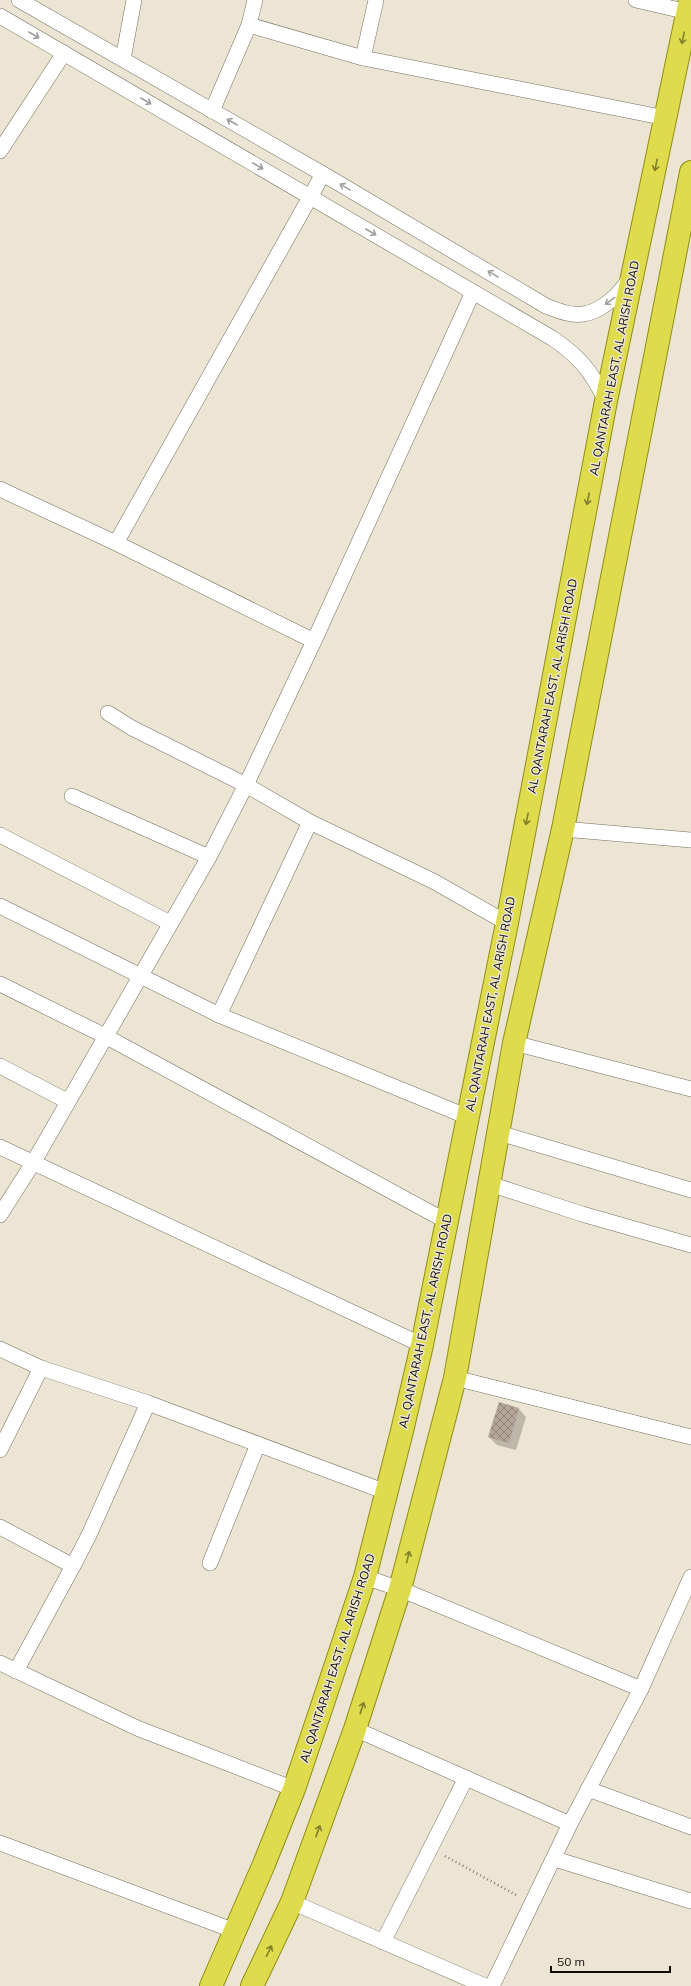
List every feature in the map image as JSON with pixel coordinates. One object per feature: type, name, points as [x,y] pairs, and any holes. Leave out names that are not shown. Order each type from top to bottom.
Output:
[{"type":"highway","name":"AL QANTARAH EAST, AL ARISH ROAD","points":[[211,1986],[294,1789],[365,1577],[422,1345],[507,923],[606,401],[689,6]]},
{"type":"highway","points":[[252,1986],[292,1902],[355,1729],[400,1589],[454,1378],[490,1184],[514,1043],[562,828],[691,172]]},
{"type":"street","points":[[19,0],[324,174],[539,302],[563,313],[583,314],[609,302],[622,290],[634,271]]},
{"type":"street","points":[[122,59],[134,0]]},
{"type":"street","points":[[212,111],[248,25],[255,0]]},
{"type":"street","points":[[363,58],[376,0]]},
{"type":"street","points":[[636,0],[689,6]]},
{"type":"street","points":[[0,16],[552,338],[572,352],[586,366],[606,401]]},
{"type":"street","points":[[248,25],[363,58],[666,118]]},
{"type":"street","points":[[0,151],[64,53]]},
{"type":"street","points":[[116,543],[312,198],[324,174]]},
{"type":"street","points":[[0,1215],[33,1162],[209,857],[246,785],[314,641],[473,292]]},
{"type":"street","points":[[0,489],[116,543],[314,641]]},
{"type":"street","points":[[108,713],[132,728],[246,785],[310,822],[433,881],[507,923]]},
{"type":"street","points":[[72,796],[209,857]]},
{"type":"street","points":[[219,1015],[310,822]]},
{"type":"street","points":[[562,828],[691,840]]},
{"type":"street","points":[[0,835],[170,923]]},
{"type":"street","points":[[0,906],[219,1015],[468,1117]]},
{"type":"street","points":[[0,984],[105,1036],[446,1221]]},
{"type":"street","points":[[514,1043],[690,1084]]},
{"type":"street","points":[[0,1066],[67,1101]]},
{"type":"street","points":[[499,1133],[691,1190]]},
{"type":"street","points":[[0,1147],[422,1345]]},
{"type":"street","points":[[490,1184],[582,1214],[691,1245]]},
{"type":"street","points":[[0,1349],[41,1368],[148,1403],[386,1492]]},
{"type":"street","points":[[0,1450],[41,1368]]},
{"type":"street","points":[[454,1378],[691,1437]]},
{"type":"street","points":[[16,1671],[89,1534],[148,1403]]},
{"type":"street","points":[[210,1563],[258,1444]]},
{"type":"street","points":[[0,1527],[73,1566]]},
{"type":"street","points":[[492,1986],[555,1859],[570,1824],[641,1689],[691,1576]]},
{"type":"street","points":[[365,1577],[400,1589],[641,1689]]},
{"type":"street","points":[[0,1663],[137,1728],[294,1789]]},
{"type":"street","points":[[355,1729],[570,1824]]},
{"type":"street","points":[[383,1942],[466,1778]]},
{"type":"street","points":[[588,1789],[691,1827]]},
{"type":"street","points":[[0,1843],[235,1931]]},
{"type":"street","points":[[555,1859],[691,1901]]},
{"type":"street","points":[[292,1902],[485,1986]]},
{"type":"path","points":[[445,1856],[533,1904]]},
{"type":"building","points":[[499,1402],[519,1408],[509,1443],[488,1437]]}]
